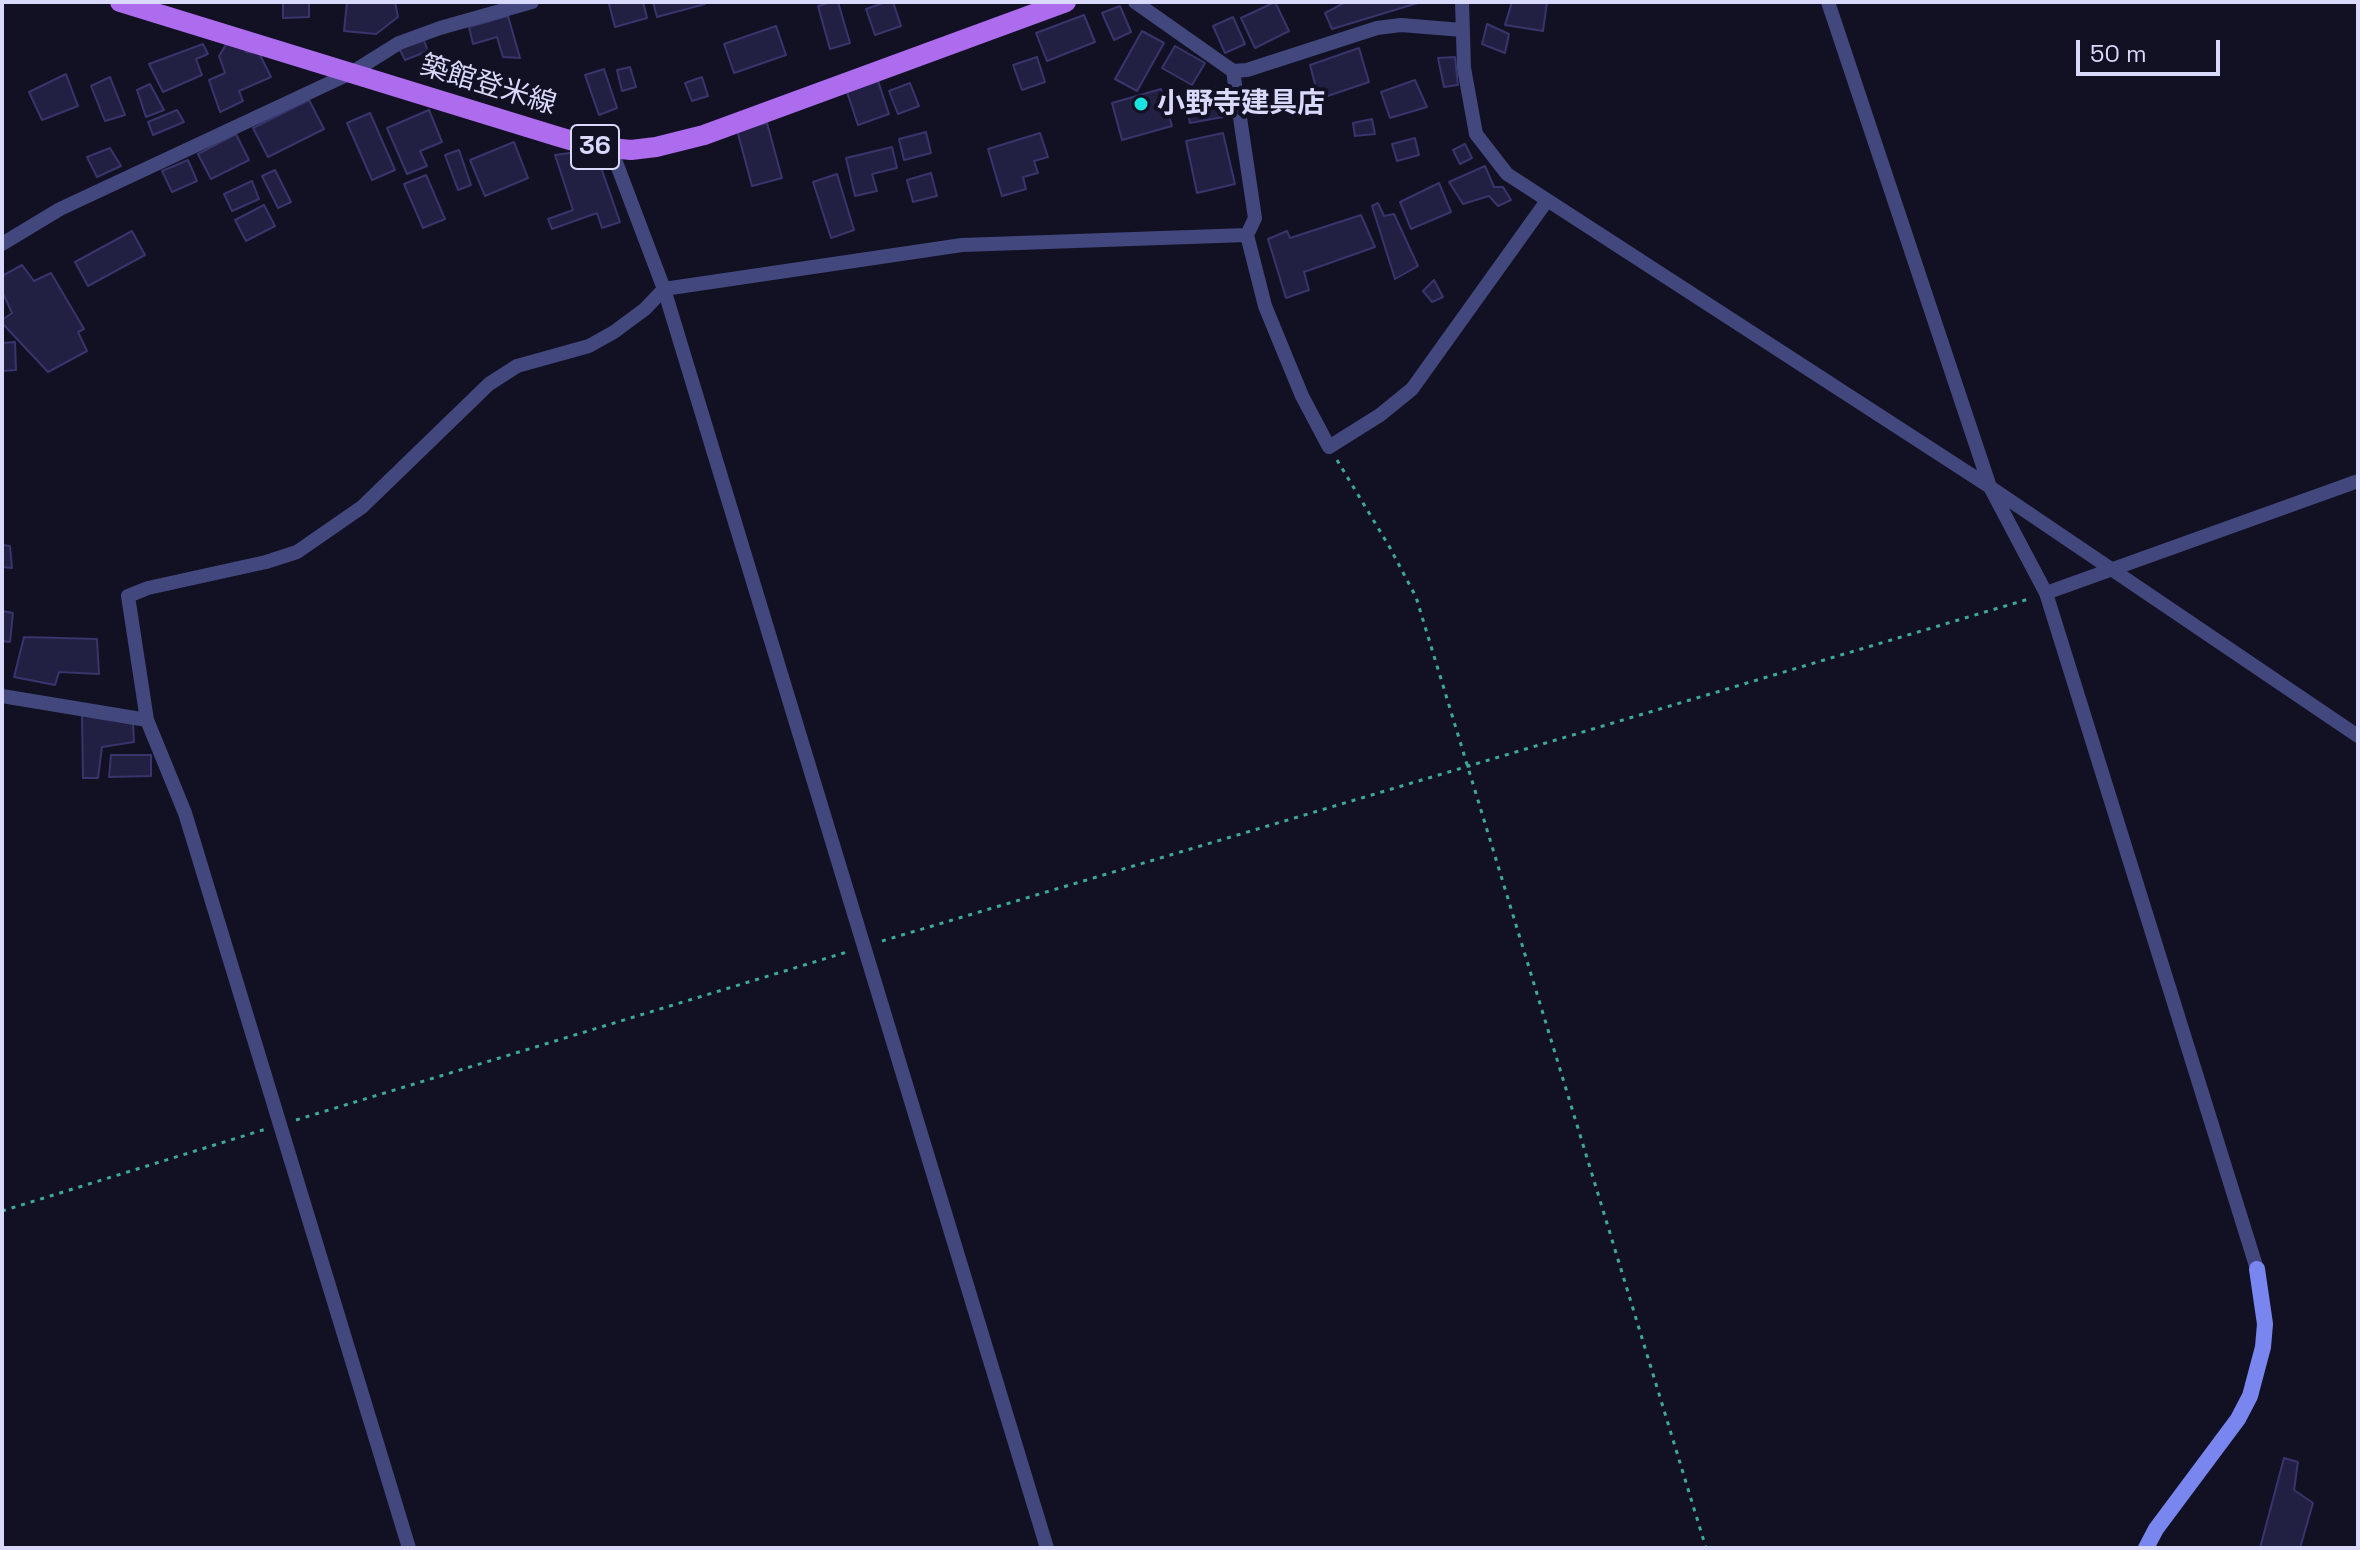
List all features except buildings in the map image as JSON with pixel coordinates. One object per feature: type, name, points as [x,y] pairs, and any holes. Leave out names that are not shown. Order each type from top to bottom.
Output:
[{"type":"main road","name":"築館登米線","points":[[120,2],[556,136],[611,149],[656,147],[704,135],[1066,2]]},
{"type":"street","points":[[2,244],[60,209],[351,73],[399,43],[532,2]]},
{"type":"street","points":[[1135,2],[1233,71],[1247,70],[1377,28],[1401,25],[1462,30]]},
{"type":"street","points":[[1462,2],[1464,68],[1476,134],[1507,174],[1990,487],[2358,736]]},
{"type":"street","points":[[1828,2],[1990,487],[2046,593],[2257,1269],[2264,1336],[2250,1396],[2238,1419],[2156,1529],[2146,1548]]},
{"type":"street","points":[[1233,71],[1255,218],[1247,235],[1265,306],[1302,396],[1329,447],[1380,415],[1412,389],[1546,202]]},
{"type":"street","points":[[611,149],[664,289],[1047,1548]]},
{"type":"street","points":[[409,1548],[185,813],[147,720],[128,596],[148,588],[266,562],[297,552],[362,507],[489,384],[517,366],[589,346],[645,309],[664,289],[962,245],[1247,235]]},
{"type":"street","points":[[2046,593],[2358,481]]},
{"type":"street","points":[[2,696],[147,720]]},
{"type":"path","points":[[1329,447],[1416,597],[1706,1548]]},
{"type":"path","points":[[2,1211],[864,947],[2046,593]]},
{"type":"place","name":"小野寺建具店","points":[[1141,104]]}]
